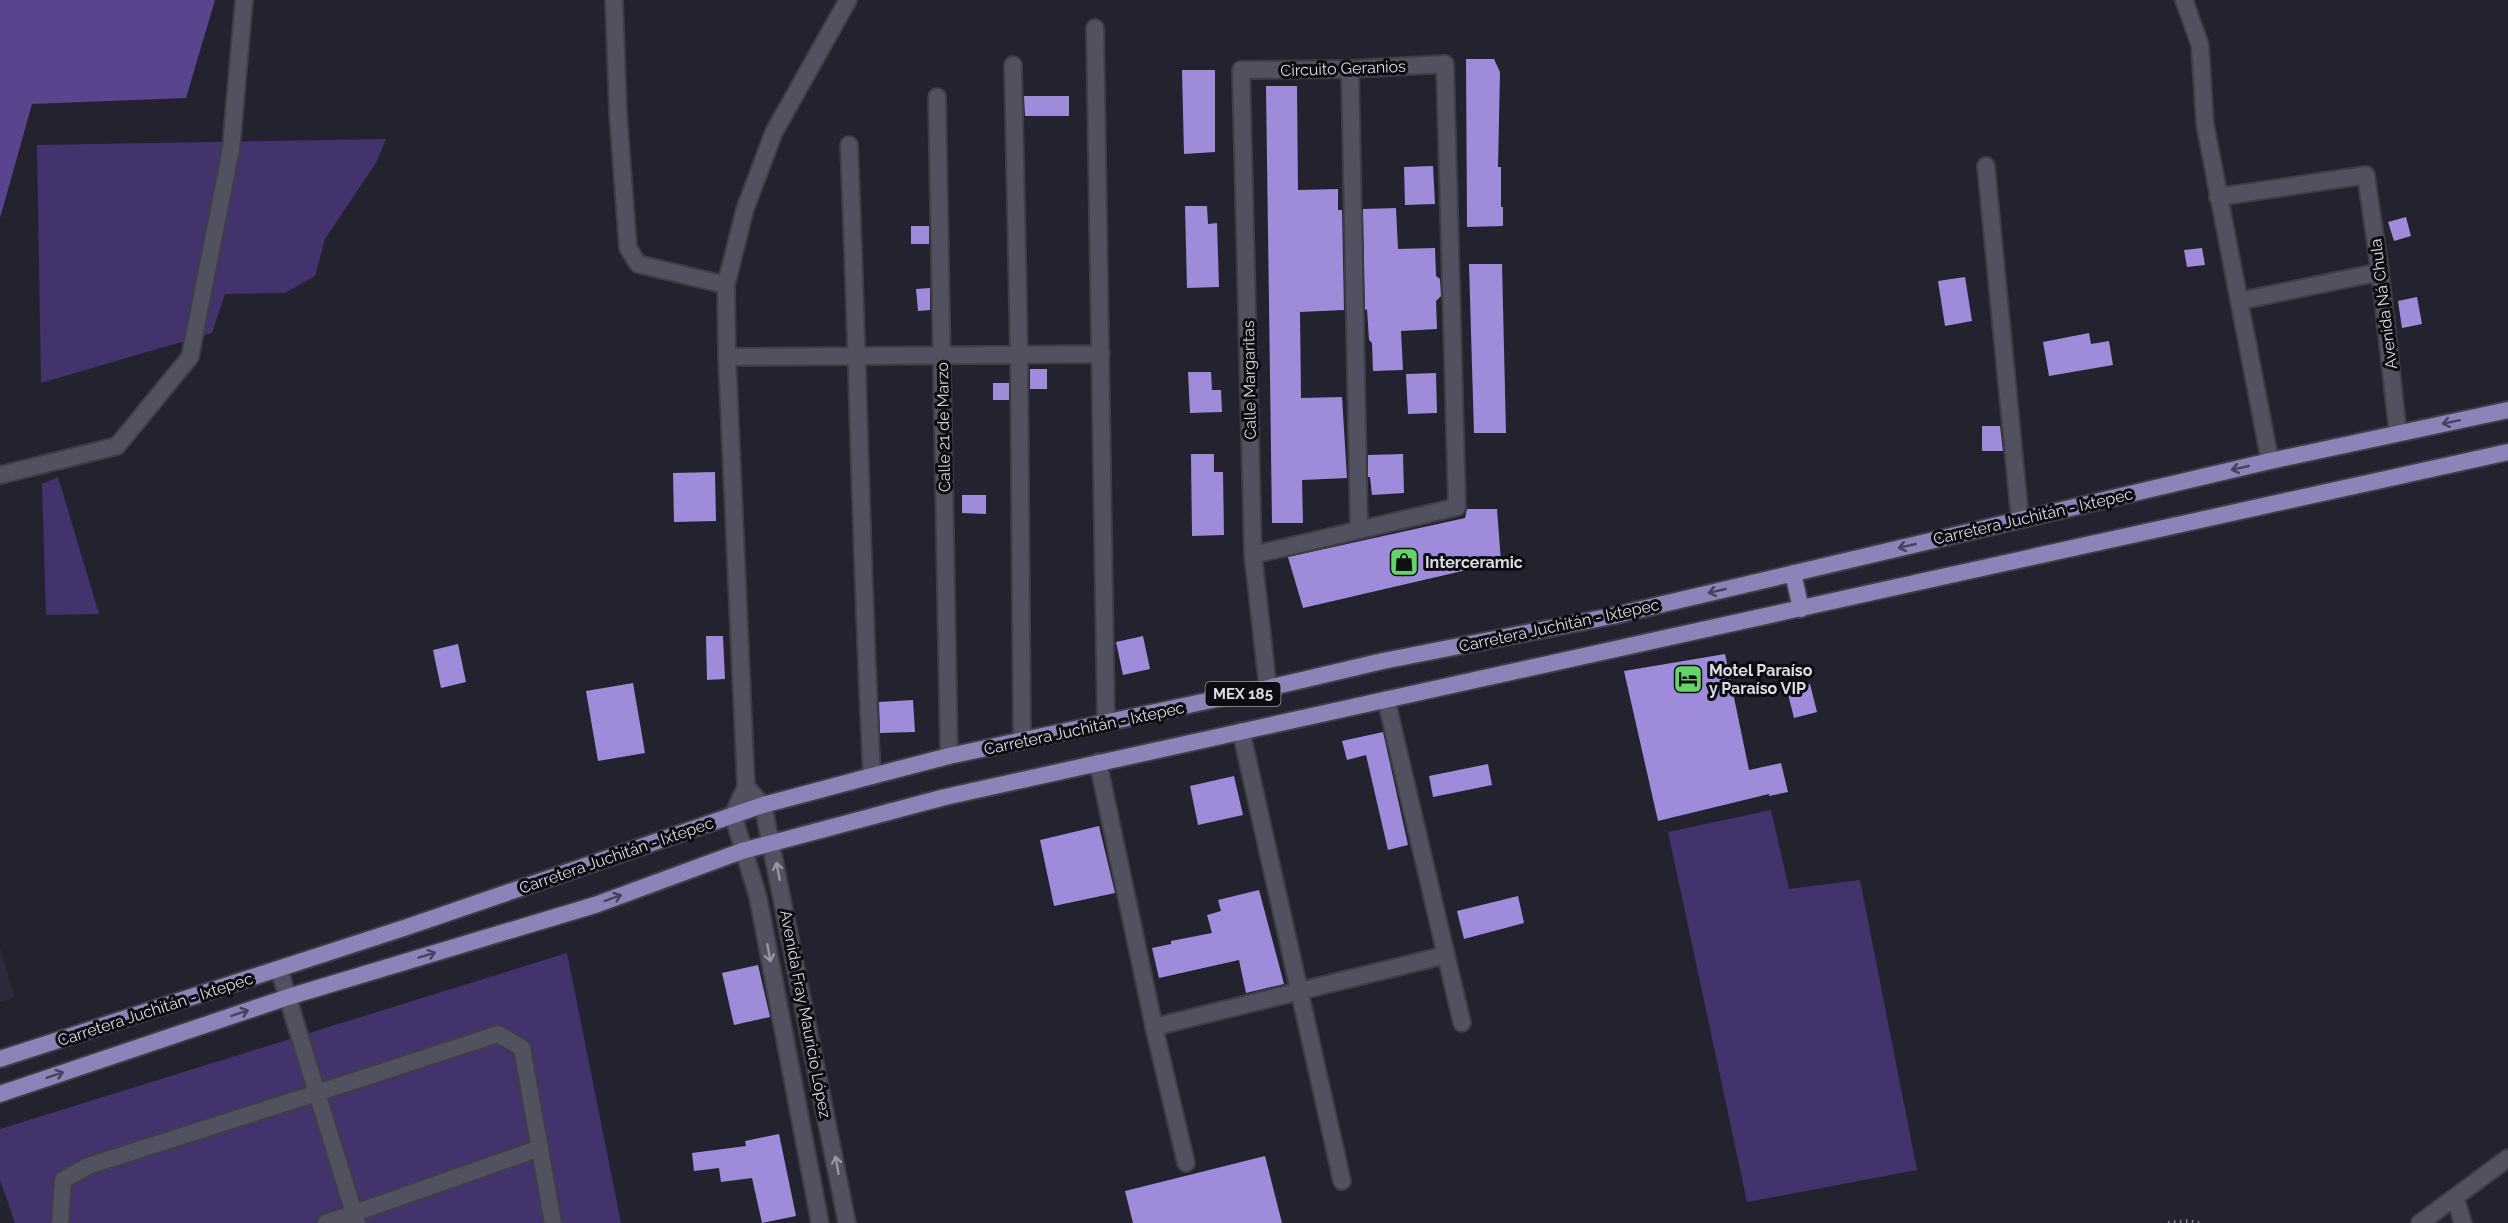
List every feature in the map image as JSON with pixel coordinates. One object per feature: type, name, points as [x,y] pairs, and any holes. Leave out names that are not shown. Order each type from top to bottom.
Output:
[{"type":"main road","name":"Carretera Juchitán - Ixtepec","points":[[0,1059],[279,969],[763,805],[949,756],[1383,661],[1612,616],[2270,461],[2508,410]]},
{"type":"main road","name":"Carretera Juchitán - Ixtepec","points":[[0,1094],[288,997],[595,904],[742,851],[945,797],[2508,452]]},
{"type":"main road","points":[[1793,573],[1801,609]]},
{"type":"street","points":[[0,475],[117,446],[190,357],[231,149],[244,0]]},
{"type":"street","points":[[614,0],[618,113],[628,248],[638,264],[726,285]]},
{"type":"street","points":[[733,815],[746,787],[727,357],[726,285],[745,209],[774,132],[848,0]]},
{"type":"street","points":[[2184,0],[2200,45],[2205,124],[2270,461]]},
{"type":"street","points":[[1095,28],[1106,723]]},
{"type":"street","name":"Circuito Geranios","points":[[1241,70],[1350,69],[1445,64],[1457,507],[1359,530]]},
{"type":"street","points":[[1013,65],[1019,354],[1022,741]]},
{"type":"street","points":[[1253,555],[1359,530],[1350,69]]},
{"type":"street","name":"Calle Margaritas","points":[[1241,70],[1253,555],[1268,688]]},
{"type":"street","name":"Calle 21 de Marzo","points":[[937,98],[949,756]]},
{"type":"street","points":[[849,146],[872,776]]},
{"type":"street","points":[[1986,166],[2020,519]]},
{"type":"street","name":"Avenida Ná Chula","points":[[2218,197],[2366,175],[2380,272],[2398,433]]},
{"type":"street","points":[[2239,301],[2380,272]]},
{"type":"street","points":[[727,357],[1101,354]]},
{"type":"street","points":[[1386,699],[1462,1023]]},
{"type":"street","points":[[1241,731],[1342,1181]]},
{"type":"street","points":[[1098,762],[1154,1027],[1186,1163]]},
{"type":"street","points":[[746,787],[763,805]]},
{"type":"street","name":"Avenida Fray Mauricio López","points":[[763,805],[847,1223]]},
{"type":"street","name":"Avenida Fray Mauricio López","points":[[733,815],[742,851],[758,897],[820,1223]]},
{"type":"street","points":[[1154,1027],[1446,955]]},
{"type":"street","points":[[279,969],[356,1218]]},
{"type":"street","points":[[60,1223],[63,1180],[88,1166],[498,1034],[522,1048],[553,1223]]},
{"type":"street","points":[[326,1223],[356,1218],[540,1148]]},
{"type":"street","points":[[2420,1223],[2508,1158]]},
{"type":"street","points":[[2455,1197],[2463,1223]]},
{"type":"path","points":[[2168,1223],[2188,1221],[2199,1223]]},
{"type":"shaded area","points":[[0,0],[215,0],[186,98],[32,104],[0,218]]},
{"type":"shaded area","points":[[386,139],[376,163],[325,239],[315,276],[285,293],[225,294],[212,333],[41,383],[37,145]]},
{"type":"shaded area","points":[[58,477],[99,614],[46,615],[42,484]]},
{"type":"shaded area","points":[[1771,810],[1789,889],[1860,880],[1917,1170],[1747,1202],[1668,832]]},
{"type":"shaded area","points":[[0,946],[14,997],[0,1002]]},
{"type":"shaded area","points":[[567,953],[621,1223],[15,1223],[0,1180],[0,1129]]},
{"type":"building","points":[[1466,59],[1494,59],[1500,72],[1498,167],[1501,167],[1503,226],[1467,227]]},
{"type":"building","points":[[1182,70],[1215,70],[1215,152],[1184,154]]},
{"type":"building","points":[[1266,86],[1297,86],[1298,190],[1338,189],[1338,210],[1342,210],[1344,310],[1300,312],[1301,398],[1342,397],[1347,478],[1302,480],[1303,523],[1272,523]]},
{"type":"building","points":[[1024,96],[1069,96],[1069,116],[1025,116]]},
{"type":"building","points":[[1433,166],[1435,204],[1405,205],[1404,167]]},
{"type":"building","points":[[1185,206],[1207,206],[1208,224],[1217,223],[1219,287],[1187,288]]},
{"type":"building","points":[[1396,208],[1398,249],[1435,248],[1436,276],[1440,279],[1441,296],[1436,301],[1437,329],[1401,331],[1403,370],[1373,371],[1372,343],[1369,340],[1367,309],[1365,310],[1363,209]]},
{"type":"building","points":[[2406,217],[2411,236],[2394,241],[2388,222]]},
{"type":"building","points":[[911,226],[929,226],[929,244],[911,244]]},
{"type":"building","points":[[2202,248],[2205,265],[2187,267],[2184,250]]},
{"type":"building","points":[[1469,264],[1502,264],[1506,433],[1474,433]]},
{"type":"building","points":[[1965,277],[1972,321],[1945,326],[1938,281]]},
{"type":"building","points":[[930,288],[930,310],[918,311],[916,289]]},
{"type":"building","points":[[2417,297],[2422,324],[2402,328],[2398,301]]},
{"type":"building","points":[[2089,333],[2091,344],[2109,341],[2113,365],[2049,376],[2043,342]]},
{"type":"building","points":[[1030,369],[1047,369],[1047,389],[1030,389]]},
{"type":"building","points":[[1188,372],[1211,372],[1212,390],[1221,390],[1222,412],[1190,413]]},
{"type":"building","points":[[1436,373],[1437,413],[1408,414],[1406,374]]},
{"type":"building","points":[[993,383],[1009,383],[1009,400],[993,400]]},
{"type":"building","points":[[1982,426],[2000,426],[2003,451],[1982,451]]},
{"type":"building","points":[[1191,454],[1214,454],[1214,472],[1223,472],[1224,535],[1192,536]]},
{"type":"building","points":[[1403,454],[1404,493],[1372,495],[1370,477],[1368,477],[1368,455]]},
{"type":"building","points":[[715,472],[716,521],[674,522],[673,473]]},
{"type":"building","points":[[962,495],[986,495],[986,514],[962,513]]},
{"type":"building","points":[[1467,509],[1497,509],[1501,562],[1303,608],[1288,557],[1465,518]]},
{"type":"building","points":[[706,636],[723,636],[725,679],[707,680]]},
{"type":"building","points":[[1143,636],[1150,669],[1123,675],[1116,642]]},
{"type":"building","points":[[458,644],[466,682],[441,688],[433,650]]},
{"type":"building","points":[[1725,654],[1749,770],[1781,763],[1788,792],[1769,796],[1769,794],[1658,821],[1624,671]]},
{"type":"building","points":[[633,683],[645,753],[598,761],[586,691]]},
{"type":"building","points":[[1810,684],[1817,712],[1794,718],[1787,690]]},
{"type":"building","points":[[913,700],[915,732],[880,733],[879,702]]},
{"type":"building","points":[[1383,732],[1408,845],[1388,850],[1366,755],[1347,760],[1342,741]]},
{"type":"building","points":[[1488,764],[1492,785],[1433,797],[1429,776]]},
{"type":"building","points":[[1234,776],[1243,815],[1198,825],[1190,786]]},
{"type":"building","points":[[1099,826],[1115,893],[1054,906],[1040,840]]},
{"type":"building","points":[[1259,890],[1284,984],[1246,993],[1239,960],[1159,978],[1152,948],[1171,944],[1171,941],[1212,933],[1207,915],[1221,911],[1218,900]]},
{"type":"building","points":[[1518,896],[1524,923],[1464,939],[1457,911]]},
{"type":"building","points":[[758,965],[770,1017],[734,1025],[722,973]]},
{"type":"building","points":[[779,1134],[796,1216],[762,1223],[752,1178],[721,1182],[719,1168],[694,1171],[692,1153],[746,1146],[745,1141]]},
{"type":"building","points":[[1265,1156],[1282,1223],[1133,1223],[1125,1191]]},
{"type":"place","name":"Interceramic","points":[[1404,562]]},
{"type":"place","name":"Motel Paraíso y Paraíso VIP","points":[[1688,679]]}]
